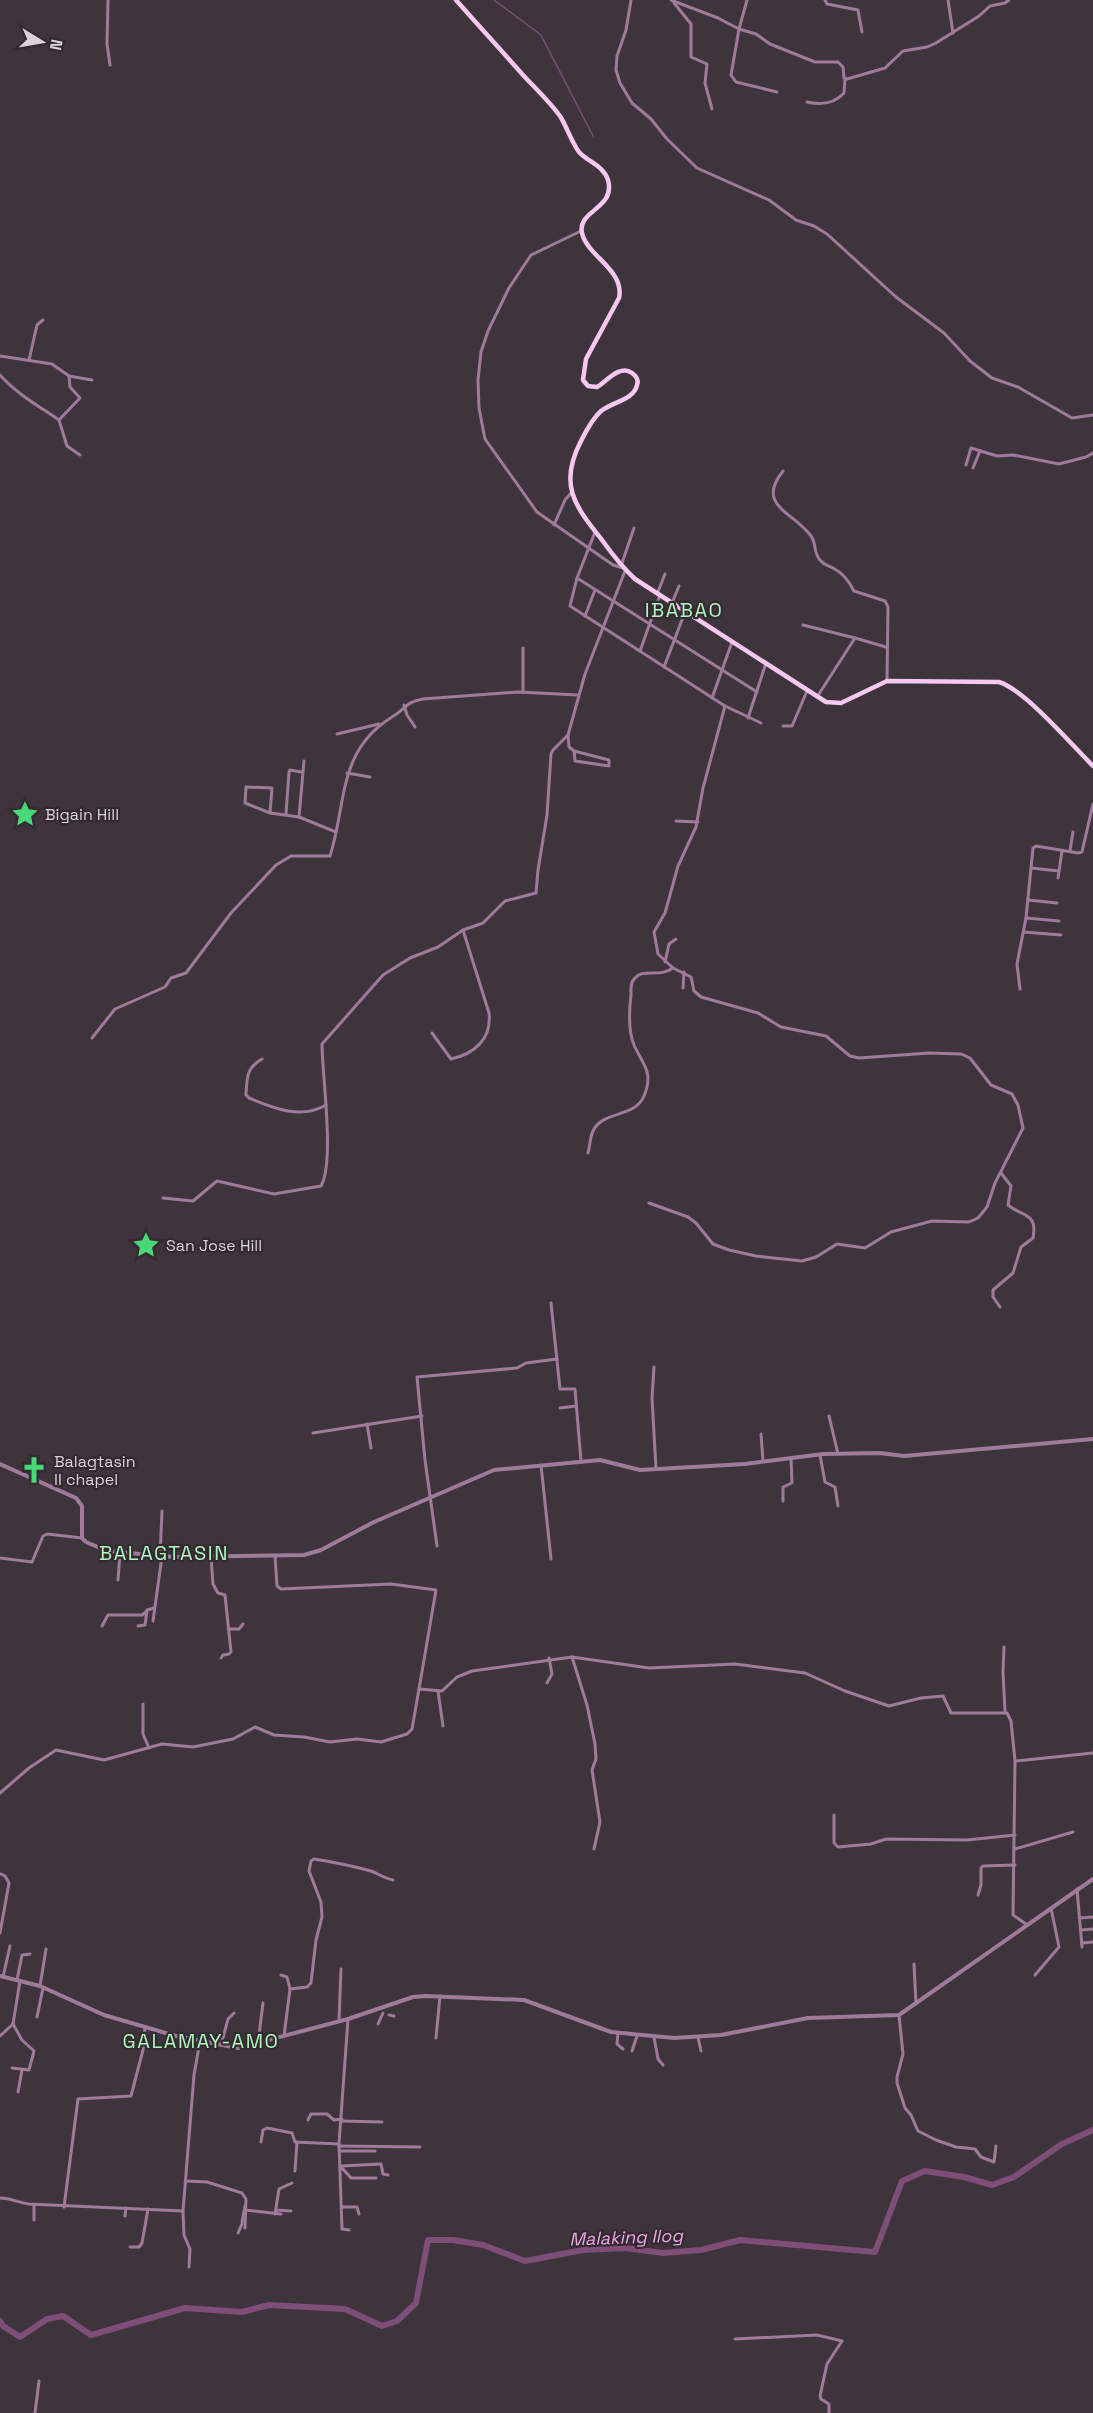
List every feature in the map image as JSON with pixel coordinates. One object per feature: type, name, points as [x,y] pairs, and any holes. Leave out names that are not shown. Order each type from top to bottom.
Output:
[{"type":"main road","points":[[456,0],[560,116],[580,153],[603,171],[607,177],[608,197],[585,219],[581,231],[585,241],[607,267],[620,290],[619,298],[586,359],[584,380],[588,386],[597,387],[623,370],[630,371],[638,380],[632,395],[602,410],[589,425],[577,447],[569,483],[577,508],[623,568],[685,612],[818,697],[833,704],[841,703],[887,681],[989,681],[1007,685],[1022,695],[1093,766]]},
{"type":"street","points":[[108,0],[107,44],[110,65]]},
{"type":"street","points":[[631,0],[626,30],[617,56],[616,70],[620,83],[632,103],[651,119],[667,139],[697,168],[769,200],[796,220],[814,226],[827,234],[896,297],[944,333],[970,361],[992,378],[1018,387],[1072,418],[1093,415]]},
{"type":"street","points":[[747,0],[739,29],[731,72],[732,79],[777,92]]},
{"type":"street","points":[[825,0],[827,4],[858,10],[862,32]]},
{"type":"street","points":[[948,0],[953,33]]},
{"type":"street","points":[[845,79],[885,68],[903,51],[927,47],[953,33],[990,6],[1010,0]]},
{"type":"street","points":[[672,1],[756,34],[770,44],[815,62],[838,62],[843,67],[844,93],[826,104],[807,102]]},
{"type":"street","points":[[672,1],[691,24],[692,57],[707,65],[705,83],[712,109]]},
{"type":"street","points":[[581,231],[531,255],[509,288],[488,331],[481,352],[478,380],[479,408],[485,439],[537,512],[613,565],[623,568]]},
{"type":"street","points":[[29,360],[37,325],[43,320]]},
{"type":"street","points":[[0,356],[56,365],[69,376],[92,380]]},
{"type":"street","points":[[0,375],[26,400],[59,420],[67,446],[80,455]]},
{"type":"street","points":[[59,420],[80,398],[70,387],[69,376]]},
{"type":"street","points":[[966,465],[970,449],[997,456],[1013,455],[1059,464],[1093,453]]},
{"type":"street","points":[[973,468],[980,451]]},
{"type":"street","points":[[783,471],[773,485],[774,498],[783,511],[811,535],[819,560],[846,578],[854,591],[885,601],[888,607],[890,615],[886,647],[887,681]]},
{"type":"street","points":[[554,525],[565,500],[571,493]]},
{"type":"street","points":[[574,751],[574,758],[578,762],[609,766],[609,760],[574,751],[569,747],[568,735],[579,695],[614,601],[634,528]]},
{"type":"street","points":[[595,532],[577,578],[570,604],[712,698],[761,723]]},
{"type":"street","points":[[640,651],[665,574]]},
{"type":"street","points":[[577,578],[757,692]]},
{"type":"street","points":[[672,603],[680,586]]},
{"type":"street","points":[[585,616],[595,590]]},
{"type":"street","points":[[664,667],[685,612]]},
{"type":"street","points":[[804,625],[886,647]]},
{"type":"street","points":[[818,697],[855,638]]},
{"type":"street","points":[[712,698],[732,642]]},
{"type":"street","points":[[523,648],[523,692]]},
{"type":"street","points":[[748,718],[766,663]]},
{"type":"street","points":[[783,726],[792,726],[807,690]]},
{"type":"street","points":[[92,1038],[115,1009],[165,987],[171,978],[186,972],[231,913],[276,865],[291,856],[330,856],[347,773],[354,756],[381,724],[394,716],[404,705],[423,699],[523,692],[579,695]]},
{"type":"street","points":[[404,705],[406,715],[415,727]]},
{"type":"street","points":[[649,1203],[688,1216],[713,1244],[756,1256],[802,1261],[816,1257],[837,1244],[865,1248],[891,1232],[932,1221],[974,1220],[987,1207],[991,1191],[1024,1124],[1012,1094],[991,1085],[970,1058],[961,1054],[929,1053],[856,1058],[850,1056],[826,1036],[781,1027],[758,1013],[701,997],[694,991],[691,977],[673,968],[656,951],[654,932],[665,914],[678,866],[692,840],[698,822],[703,788],[725,706]]},
{"type":"street","points":[[337,734],[381,724]]},
{"type":"street","points":[[163,1198],[193,1201],[217,1181],[274,1194],[321,1186],[326,1161],[326,1105],[322,1051],[325,1039],[383,975],[410,958],[438,947],[463,930],[488,919],[498,905],[505,901],[536,893],[548,808],[551,754],[568,735]]},
{"type":"street","points":[[299,818],[304,761]]},
{"type":"street","points":[[286,814],[289,772],[290,770],[302,772]]},
{"type":"street","points":[[347,773],[369,777]]},
{"type":"street","points":[[270,813],[272,788],[246,787],[245,803],[270,813],[299,818],[336,832]]},
{"type":"street","points":[[1020,989],[1017,964],[1024,932],[1034,846],[1082,852],[1093,804]]},
{"type":"street","points":[[676,821],[698,822]]},
{"type":"street","points":[[1070,852],[1074,832]]},
{"type":"street","points":[[1058,878],[1062,851]]},
{"type":"street","points":[[1031,868],[1059,871]]},
{"type":"street","points":[[1028,900],[1057,903]]},
{"type":"street","points":[[1026,918],[1059,921]]},
{"type":"street","points":[[432,1033],[451,1059],[476,1050],[481,1045],[489,1024],[489,1013],[463,930]]},
{"type":"street","points":[[1024,932],[1060,936]]},
{"type":"street","points":[[665,962],[669,945],[676,939]]},
{"type":"street","points":[[588,1153],[593,1130],[604,1120],[633,1109],[643,1099],[648,1084],[647,1069],[631,1034],[629,1007],[635,976],[642,973],[663,974],[673,968]]},
{"type":"street","points":[[683,988],[684,972]]},
{"type":"street","points":[[262,1059],[250,1069],[246,1095],[249,1098],[289,1112],[318,1110],[326,1105]]},
{"type":"street","points":[[1000,1307],[993,1297],[993,1290],[1013,1273],[1021,1247],[1033,1238],[1034,1233],[1029,1216],[1008,1205],[1011,1186],[1001,1173]]},
{"type":"street","points":[[551,1303],[560,1389],[575,1389],[581,1461]]},
{"type":"street","points":[[437,1546],[417,1379],[419,1375],[516,1368],[526,1363],[557,1359]]},
{"type":"street","points":[[654,1367],[652,1398],[656,1469]]},
{"type":"street","points":[[560,1408],[576,1406]]},
{"type":"street","points":[[313,1433],[422,1416]]},
{"type":"street","points":[[829,1416],[838,1454]]},
{"type":"street","points":[[367,1424],[371,1448]]},
{"type":"street","points":[[761,1434],[763,1461]]},
{"type":"street","points":[[0,1558],[32,1562],[43,1536],[47,1534],[82,1538],[96,1547],[120,1553],[211,1557],[304,1555],[321,1550],[374,1522],[494,1470],[600,1460],[633,1470],[656,1469],[838,1454],[880,1453],[904,1456],[1093,1439]]},
{"type":"street","points":[[820,1455],[825,1482],[835,1487],[837,1506]]},
{"type":"street","points":[[783,1501],[783,1487],[792,1483],[791,1458]]},
{"type":"street","points":[[0,1464],[76,1498],[82,1506],[82,1538]]},
{"type":"street","points":[[542,1466],[551,1558]]},
{"type":"street","points":[[153,1621],[161,1556],[162,1511]]},
{"type":"street","points":[[117,1581],[120,1553]]},
{"type":"street","points":[[0,1793],[29,1767],[54,1751],[105,1761],[166,1743],[193,1747],[233,1739],[255,1727],[278,1736],[304,1737],[330,1742],[357,1739],[381,1742],[407,1734],[412,1729],[436,1590],[391,1584],[281,1589],[277,1586],[275,1556]]},
{"type":"street","points":[[211,1557],[213,1584],[218,1593],[225,1595],[229,1629],[231,1652],[223,1655],[222,1659]]},
{"type":"street","points":[[102,1626],[108,1615],[142,1615],[148,1608],[154,1608]]},
{"type":"street","points":[[138,1626],[145,1625],[147,1611]]},
{"type":"street","points":[[229,1629],[239,1629],[243,1624]]},
{"type":"street","points":[[1004,1647],[1005,1712],[1011,1721],[1014,1761],[1013,1915],[1026,1924]]},
{"type":"street","points":[[419,1689],[438,1692],[463,1674],[549,1658],[572,1657],[649,1668],[721,1664],[748,1665],[805,1673],[845,1691],[889,1706],[921,1698],[944,1696],[951,1713],[1005,1712]]},
{"type":"street","points":[[572,1657],[588,1705],[595,1744],[596,1759],[592,1770],[600,1822],[594,1849]]},
{"type":"street","points":[[547,1683],[552,1674],[549,1658]]},
{"type":"street","points":[[438,1692],[443,1726]]},
{"type":"street","points":[[143,1704],[143,1734],[149,1748]]},
{"type":"street","points":[[1014,1761],[1093,1753]]},
{"type":"street","points":[[834,1815],[834,1843],[838,1847],[871,1844],[886,1839],[967,1840],[1015,1835]]},
{"type":"street","points":[[1015,1850],[1073,1832]]},
{"type":"street","points":[[290,1989],[308,1987],[311,1983],[316,1940],[322,1923],[321,1902],[309,1871],[312,1860],[339,1863],[393,1880]]},
{"type":"street","points":[[978,1895],[983,1866],[1015,1865]]},
{"type":"street","points":[[0,1933],[9,1883],[1,1874]]},
{"type":"street","points":[[10,1946],[2,1976],[41,1987],[104,2016],[200,2041],[238,2048],[348,2019],[412,1997],[440,1996],[524,2000],[599,2029],[637,2036],[698,2037],[808,2018],[899,2015],[1093,1879]]},
{"type":"street","points":[[1077,1889],[1082,1945],[1093,1942]]},
{"type":"street","points":[[1035,1975],[1059,1947],[1051,1908]]},
{"type":"street","points":[[1079,1918],[1093,1917]]},
{"type":"street","points":[[1081,1930],[1093,1929]]},
{"type":"street","points":[[38,2017],[46,1949]]},
{"type":"street","points":[[12,2068],[29,2070],[34,2051],[22,2040],[13,2024],[22,1955],[30,1954]]},
{"type":"street","points":[[914,1964],[916,2004]]},
{"type":"street","points":[[339,2021],[341,1970]]},
{"type":"street","points":[[281,1975],[287,1977],[290,1989],[284,2036]]},
{"type":"street","points":[[436,2038],[440,1996]]},
{"type":"street","points":[[258,2043],[263,2003]]},
{"type":"street","points":[[381,2008],[386,2014],[394,2016]]},
{"type":"street","points":[[222,2045],[228,2019],[234,2013]]},
{"type":"street","points":[[378,2024],[386,2014]]},
{"type":"street","points":[[899,2015],[903,2054],[897,2083],[905,2109],[911,2115],[918,2131],[957,2147],[975,2149],[981,2157],[994,2162],[996,2146]]},
{"type":"street","points":[[348,2019],[339,2145],[342,2167],[342,2229],[349,2230]]},
{"type":"street","points":[[0,2036],[13,2024]]},
{"type":"street","points":[[63,2206],[78,2099],[131,2096],[143,2050],[145,2027]]},
{"type":"street","points":[[618,2033],[616,2043],[623,2049]]},
{"type":"street","points":[[632,2051],[637,2036]]},
{"type":"street","points":[[654,2037],[658,2059],[663,2065]]},
{"type":"street","points":[[698,2037],[700,2051]]},
{"type":"street","points":[[189,2267],[190,2249],[184,2235],[183,2211],[194,2075],[200,2041]]},
{"type":"street","points":[[18,2091],[22,2070]]},
{"type":"street","points":[[308,2120],[311,2114],[325,2113],[334,2120],[382,2122]]},
{"type":"street","points":[[261,2142],[263,2130],[267,2128],[292,2133],[294,2142],[420,2147]]},
{"type":"street","points":[[295,2171],[297,2142]]},
{"type":"street","points":[[340,2151],[375,2151]]},
{"type":"street","points":[[342,2167],[381,2164],[383,2174],[388,2175]]},
{"type":"street","points":[[342,2167],[351,2178],[376,2178]]},
{"type":"street","points":[[186,2181],[207,2182],[238,2190],[245,2195],[246,2207],[243,2224],[238,2233]]},
{"type":"street","points":[[276,2212],[280,2188],[292,2183]]},
{"type":"street","points":[[0,2198],[34,2205],[183,2211]]},
{"type":"street","points":[[34,2205],[34,2220]]},
{"type":"street","points":[[246,2207],[281,2214]]},
{"type":"street","points":[[243,2224],[246,2207]]},
{"type":"street","points":[[342,2207],[357,2207],[359,2214]]},
{"type":"street","points":[[125,2216],[126,2208]]},
{"type":"street","points":[[130,2247],[139,2247],[142,2243],[148,2209]]},
{"type":"street","points":[[276,2212],[291,2211]]},
{"type":"street","points":[[735,2338],[759,2339],[817,2335],[842,2341],[826,2364],[821,2388],[821,2399],[828,2401],[829,2413]]},
{"type":"street","points":[[35,2413],[39,2381]]},
{"type":"waterway","points":[[494,0],[541,35],[593,136]]},
{"type":"waterway","name":"Malaking Ilog","points":[[0,2321],[3,2326],[20,2337],[47,2319],[63,2316],[91,2335],[185,2308],[242,2312],[269,2305],[345,2309],[382,2326],[397,2321],[416,2303],[428,2240],[453,2240],[483,2245],[525,2261],[583,2250],[626,2248],[663,2253],[701,2250],[740,2240],[875,2252],[902,2181],[925,2171],[964,2177],[992,2185],[1014,2177],[1062,2144],[1093,2130]]},
{"type":"place","name":"Bigain Hill","points":[[25,814]]},
{"type":"place","name":"San Jose Hill","points":[[146,1245]]},
{"type":"place","name":"Balagtasin II chapel","points":[[34,1470]]},
{"type":"district","name":"IBABAO","points":[[684,610]]},
{"type":"district","name":"BALAGTASIN","points":[[164,1553]]},
{"type":"district","name":"GALAMAY-AMO","points":[[201,2041]]}]
